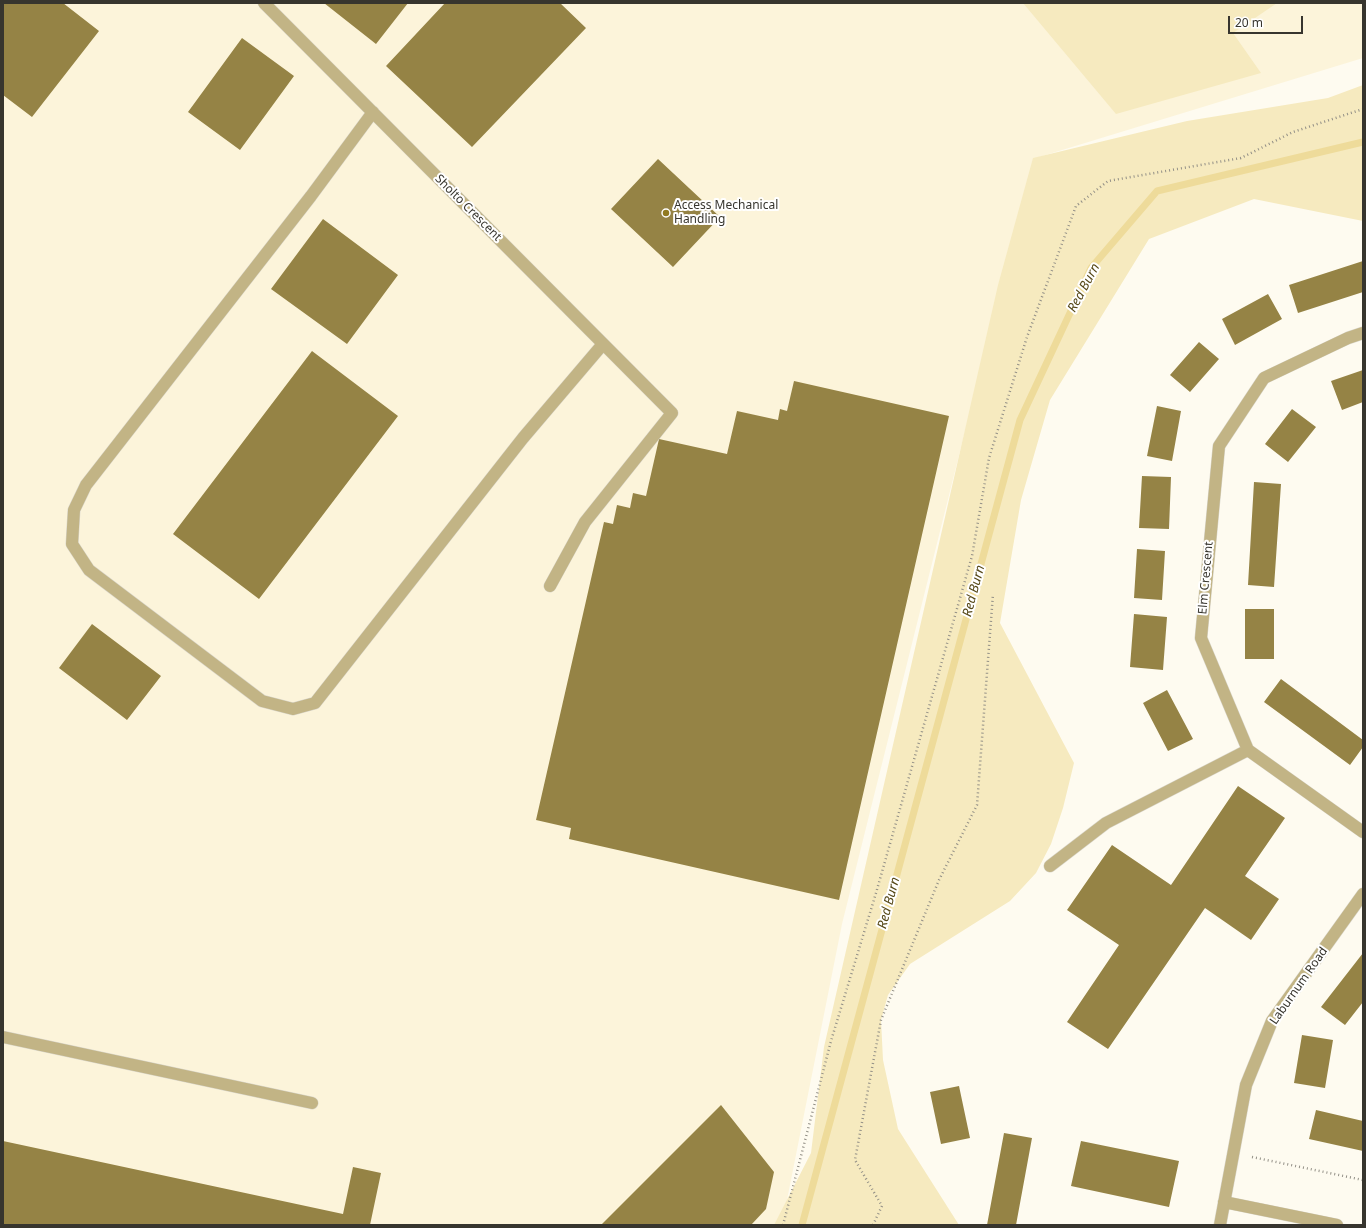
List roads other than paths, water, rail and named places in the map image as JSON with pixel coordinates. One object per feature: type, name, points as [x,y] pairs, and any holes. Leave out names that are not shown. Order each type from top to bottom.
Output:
[{"type":"street","name":"Sholto Crescent","points":[[264,3],[672,413],[585,522],[550,586]]},
{"type":"street","points":[[373,112],[311,196],[86,485],[74,510],[72,544],[89,570],[262,701],[294,709],[315,704],[523,438],[603,344]]},
{"type":"street","name":"Elm Crescent","points":[[1248,750],[1201,638],[1219,446],[1264,378],[1348,338],[1363,333]]},
{"type":"street","points":[[1050,866],[1106,823],[1248,750],[1363,832]]},
{"type":"street","name":"Laburnum Road","points":[[1220,1225],[1246,1085],[1272,1021],[1363,894]]},
{"type":"street","points":[[3,1037],[312,1103]]},
{"type":"street","points":[[1224,1202],[1337,1225]]},
{"type":"waterway","name":"Red Burn","points":[[802,1225],[1020,420],[1091,268],[1157,191],[1363,142]]},
{"type":"place","name":"Access Mechanical Handling","points":[[666,213]]}]
